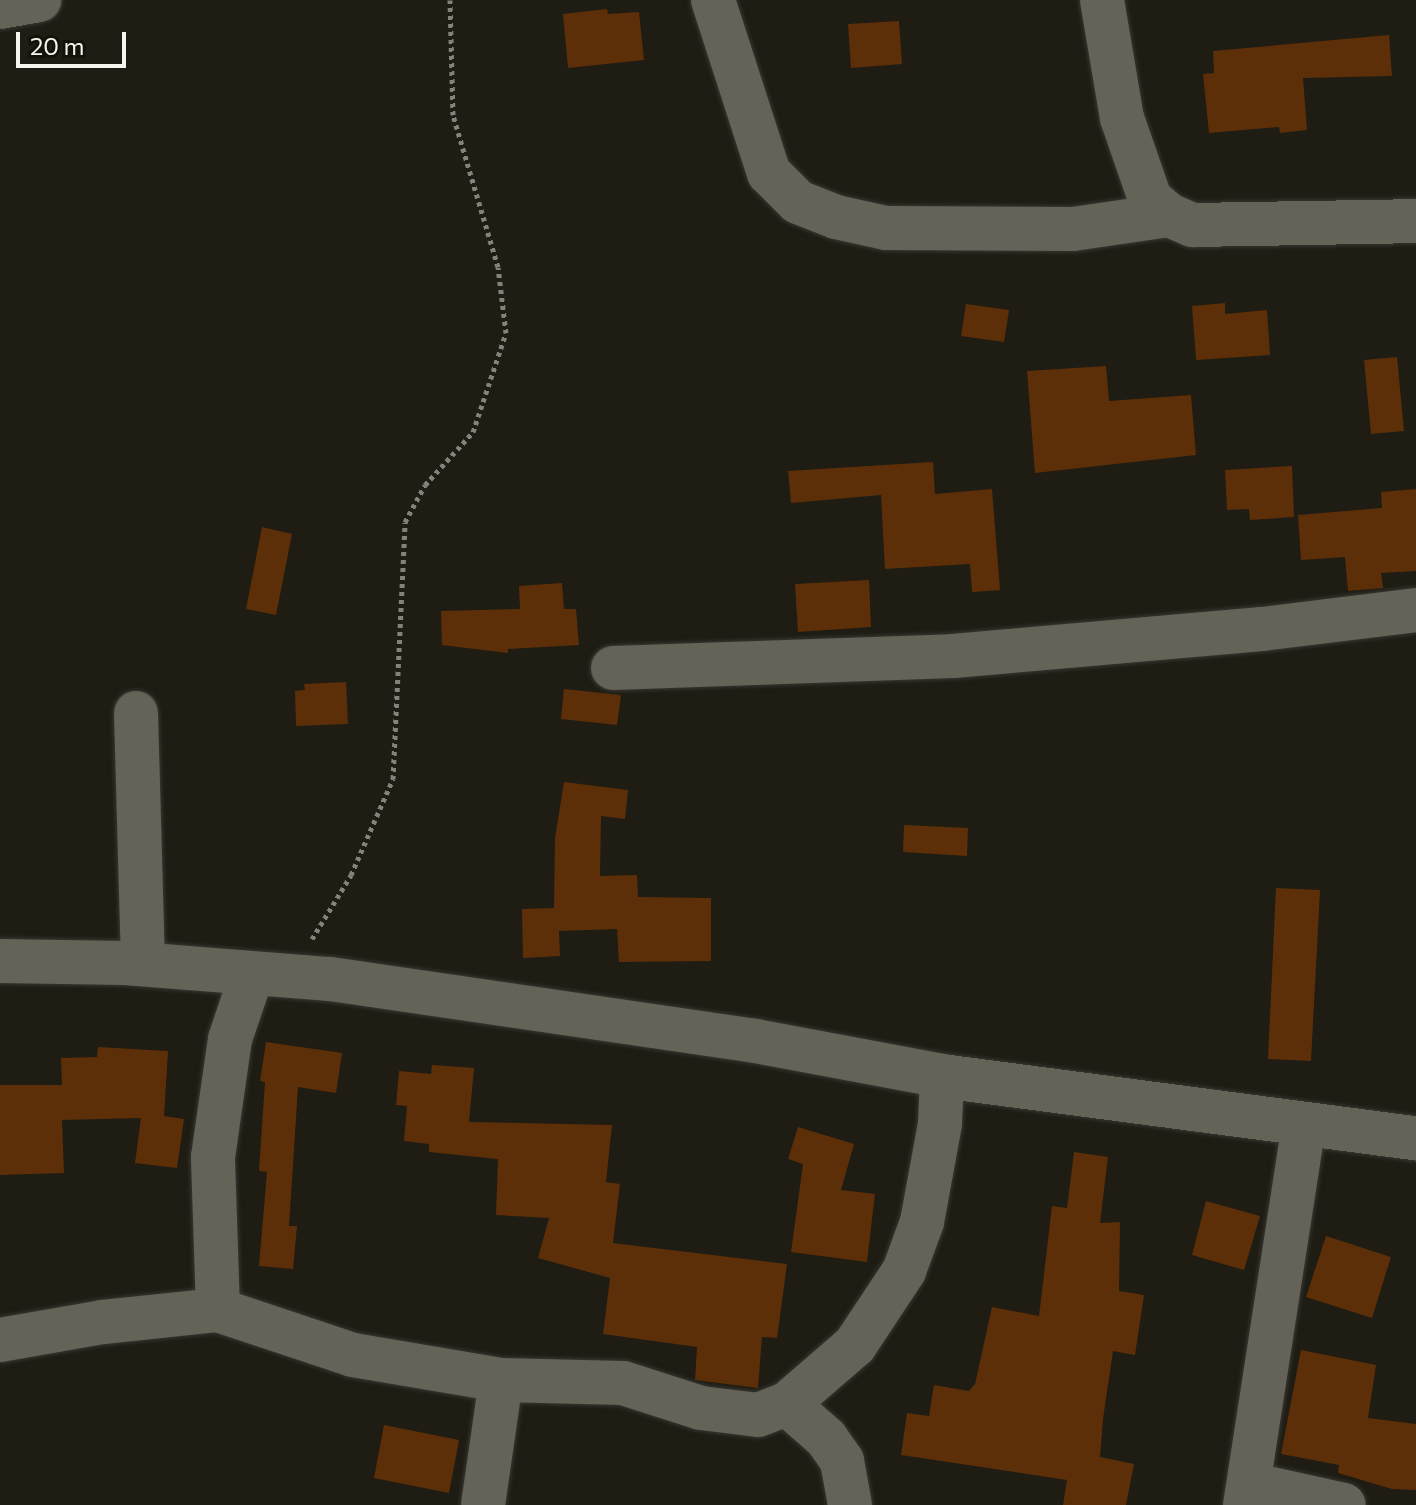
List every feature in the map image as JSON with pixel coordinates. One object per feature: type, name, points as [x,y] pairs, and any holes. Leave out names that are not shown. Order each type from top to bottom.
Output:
[{"type":"street","points":[[0,7],[39,0]]},
{"type":"street","points":[[713,0],[769,173],[798,202],[886,228],[1073,229],[1169,215]]},
{"type":"street","points":[[1102,0],[1122,118],[1150,199],[1169,215],[1193,225],[1416,221]]},
{"type":"street","points":[[613,668],[953,656],[1416,610]]},
{"type":"street","points":[[136,713],[143,964]]},
{"type":"street","points":[[0,961],[143,964],[330,979],[692,1032],[942,1076],[1416,1138]]},
{"type":"street","points":[[218,1310],[213,1157],[230,1039],[264,976]]},
{"type":"street","points":[[0,1340],[103,1322],[218,1310],[353,1355],[501,1380],[623,1383],[730,1414],[758,1415],[787,1404],[855,1345],[904,1271],[925,1207],[940,1124],[942,1076]]},
{"type":"street","points":[[1304,1125],[1247,1494],[1344,1505]]},
{"type":"street","points":[[483,1505],[501,1380]]},
{"type":"street","points":[[787,1404],[826,1438],[842,1461],[850,1505]]},
{"type":"path","points":[[264,976],[314,937],[351,875],[393,779],[405,522],[425,485],[473,432],[506,333],[498,267],[453,115],[450,0]]},
{"type":"building","points":[[607,9],[608,14],[639,12],[644,60],[568,68],[563,14]]},
{"type":"building","points":[[899,21],[902,64],[851,68],[848,24]]},
{"type":"building","points":[[1389,35],[1392,76],[1303,78],[1307,130],[1280,133],[1279,127],[1209,133],[1203,74],[1214,73],[1213,51]]},
{"type":"building","points":[[1225,303],[1225,314],[1267,310],[1270,355],[1196,360],[1192,306]]},
{"type":"building","points":[[966,304],[1009,310],[1004,342],[961,336]]},
{"type":"building","points":[[1397,357],[1404,431],[1371,434],[1364,360]]},
{"type":"building","points":[[1106,366],[1109,401],[1191,395],[1196,455],[1035,473],[1027,371]]},
{"type":"building","points":[[933,462],[935,494],[992,489],[1000,590],[972,592],[970,564],[885,569],[881,495],[791,503],[788,471]]},
{"type":"building","points":[[1292,466],[1294,517],[1250,520],[1249,509],[1227,510],[1225,470]]},
{"type":"building","points":[[1416,489],[1416,571],[1381,573],[1383,588],[1348,591],[1345,557],[1301,560],[1298,515],[1382,508],[1381,492]]},
{"type":"building","points":[[262,527],[292,534],[276,615],[246,609]]},
{"type":"building","points":[[869,580],[871,627],[798,632],[795,584]]},
{"type":"building","points":[[562,583],[564,609],[576,609],[579,645],[508,649],[508,653],[442,645],[441,611],[520,609],[519,586]]},
{"type":"building","points":[[346,682],[348,724],[296,726],[295,691],[305,690],[304,684]]},
{"type":"building","points":[[564,689],[621,695],[617,725],[561,719]]},
{"type":"building","points":[[564,782],[628,790],[625,819],[601,816],[600,876],[637,875],[638,897],[711,898],[711,961],[619,962],[617,929],[559,931],[560,956],[523,958],[522,909],[554,908],[555,838]]},
{"type":"building","points":[[904,825],[968,828],[967,856],[903,852]]},
{"type":"building","points":[[1276,888],[1320,890],[1311,1061],[1268,1059]]},
{"type":"building","points":[[266,1042],[342,1053],[336,1093],[298,1087],[289,1226],[297,1226],[293,1269],[259,1266],[267,1172],[259,1171],[265,1082],[260,1081]]},
{"type":"building","points":[[98,1047],[168,1051],[164,1116],[184,1119],[177,1168],[135,1163],[141,1118],[62,1120],[64,1173],[0,1175],[0,1085],[62,1085],[61,1058],[97,1057]]},
{"type":"building","points":[[432,1065],[474,1068],[469,1122],[612,1125],[606,1182],[620,1184],[613,1243],[787,1264],[777,1338],[762,1337],[758,1388],[695,1380],[697,1347],[603,1334],[610,1278],[538,1258],[549,1218],[496,1215],[498,1159],[429,1152],[429,1144],[404,1141],[407,1106],[396,1105],[399,1071],[431,1074]]},
{"type":"building","points":[[798,1127],[854,1144],[841,1190],[875,1194],[867,1262],[791,1252],[803,1164],[788,1159]]},
{"type":"building","points":[[1074,1152],[1108,1157],[1100,1223],[1120,1222],[1119,1291],[1144,1295],[1135,1355],[1113,1351],[1103,1419],[1100,1457],[1134,1464],[1126,1505],[1063,1505],[1067,1480],[901,1455],[907,1413],[929,1416],[934,1385],[969,1391],[975,1384],[992,1307],[1039,1316],[1052,1206],[1067,1208]]},
{"type":"building","points":[[1206,1201],[1260,1216],[1244,1270],[1192,1255]]},
{"type":"building","points":[[1326,1236],[1391,1257],[1372,1318],[1306,1297]]},
{"type":"building","points":[[1301,1350],[1376,1365],[1368,1418],[1416,1424],[1416,1490],[1392,1489],[1338,1473],[1339,1465],[1281,1454]]},
{"type":"building","points":[[384,1425],[459,1440],[449,1493],[374,1478]]}]
